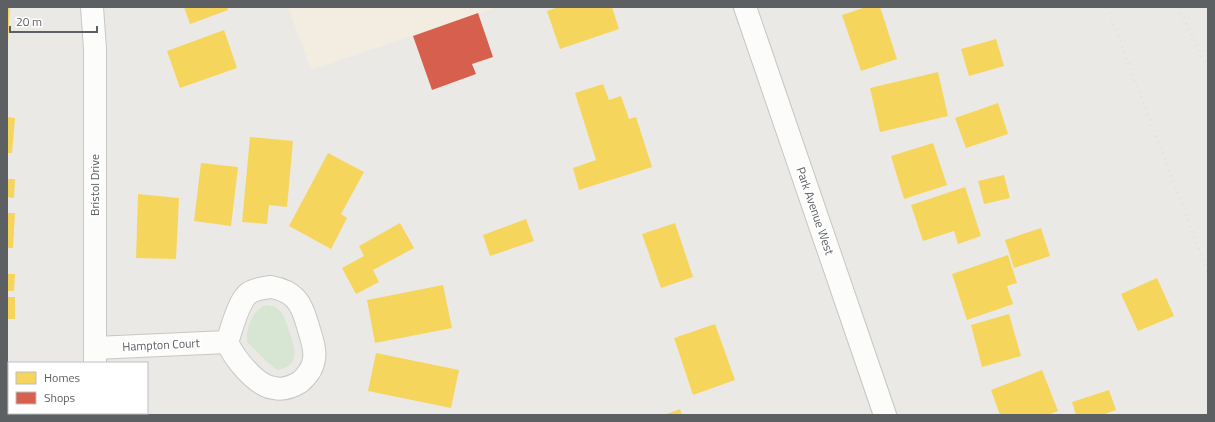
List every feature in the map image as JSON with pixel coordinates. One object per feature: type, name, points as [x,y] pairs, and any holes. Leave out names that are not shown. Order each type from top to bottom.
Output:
[{"type":"street","name":"Bristol Drive","points":[[92,7],[95,49],[95,356]]},
{"type":"street","name":"Park Avenue West","points":[[745,7],[885,415]]},
{"type":"street","points":[[271,287],[280,289],[297,300],[302,308],[314,346],[315,358],[311,369],[304,379],[294,385],[283,388],[273,388],[264,385],[245,369],[227,342],[238,311],[249,293],[258,289],[271,287]]},
{"type":"street","name":"Hampton Court","points":[[95,356],[227,342]]},
{"type":"shaded area","points":[[288,7],[497,7],[311,70]]},
{"type":"green space","points":[[266,305],[276,307],[282,313],[294,348],[291,364],[285,368],[277,370],[247,342],[251,320],[257,311]]},
{"type":"building: Homes","points":[[7,7],[10,7],[8,43],[7,43]]},
{"type":"building: Homes","points":[[184,7],[227,7],[228,10],[190,24]]},
{"type":"building: Homes","points":[[558,7],[612,7],[619,29],[560,49],[547,11]]},
{"type":"building: Homes","points":[[866,7],[880,7],[897,59],[861,71],[842,15]]},
{"type":"building: Homes","points":[[224,30],[237,68],[180,88],[167,51]]},
{"type":"building: Homes","points":[[996,39],[1004,66],[969,76],[961,49]]},
{"type":"building: Homes","points":[[938,72],[948,116],[880,132],[870,88]]},
{"type":"building: Homes","points":[[603,84],[609,100],[621,96],[629,119],[636,117],[652,167],[579,190],[573,168],[596,160],[575,93]]},
{"type":"building: Homes","points":[[998,103],[1008,134],[966,148],[955,118]]},
{"type":"building: Homes","points":[[7,117],[15,118],[12,153],[7,153]]},
{"type":"building: Homes","points":[[250,137],[293,141],[287,207],[269,205],[267,224],[242,222]]},
{"type":"building: Homes","points":[[933,143],[947,185],[904,199],[891,156]]},
{"type":"building: Homes","points":[[328,153],[364,172],[341,214],[347,218],[331,249],[289,226]]},
{"type":"building: Homes","points":[[201,163],[238,167],[231,226],[194,221]]},
{"type":"building: Homes","points":[[1004,175],[1010,198],[984,204],[978,181]]},
{"type":"building: Homes","points":[[7,179],[15,179],[14,198],[7,197]]},
{"type":"building: Homes","points":[[965,187],[981,236],[958,244],[954,231],[923,241],[911,205]]},
{"type":"building: Homes","points":[[138,194],[179,198],[176,259],[136,258]]},
{"type":"building: Homes","points":[[7,213],[15,213],[13,248],[7,248]]},
{"type":"building: Homes","points":[[526,219],[534,241],[490,256],[483,235]]},
{"type":"building: Homes","points":[[400,223],[414,248],[373,270],[379,282],[356,294],[342,268],[364,256],[359,246]]},
{"type":"building: Homes","points":[[675,223],[693,277],[661,288],[642,234]]},
{"type":"building: Homes","points":[[1041,228],[1050,256],[1014,268],[1005,240]]},
{"type":"building: Homes","points":[[1008,255],[1017,283],[1007,286],[1013,304],[967,320],[952,274]]},
{"type":"building: Homes","points":[[7,274],[15,274],[14,291],[7,291]]},
{"type":"building: Homes","points":[[1157,278],[1174,316],[1138,331],[1121,294]]},
{"type":"building: Homes","points":[[443,285],[452,328],[375,343],[367,300]]},
{"type":"building: Homes","points":[[7,297],[15,297],[15,319],[7,319]]},
{"type":"building: Homes","points":[[1009,314],[1021,356],[982,367],[971,325]]},
{"type":"building: Homes","points":[[715,324],[735,380],[693,395],[674,338]]},
{"type":"building: Homes","points":[[376,353],[459,370],[451,408],[368,391]]},
{"type":"building: Homes","points":[[7,366],[8,366],[8,389]]},
{"type":"building: Homes","points":[[1042,370],[1058,411],[1048,415],[1000,415],[991,390]]},
{"type":"building: Homes","points":[[7,390],[8,390],[8,410]]},
{"type":"building: Homes","points":[[1109,390],[1116,410],[1102,415],[1076,415],[1072,402]]},
{"type":"building: Homes","points":[[680,409],[682,415],[664,415]]},
{"type":"building: Shops","points":[[478,13],[493,57],[472,64],[476,74],[432,90],[413,36]]},
{"type":"railway","points":[[1107,7],[1208,273]]},
{"type":"railway","points":[[1178,7],[1208,68]]}]
